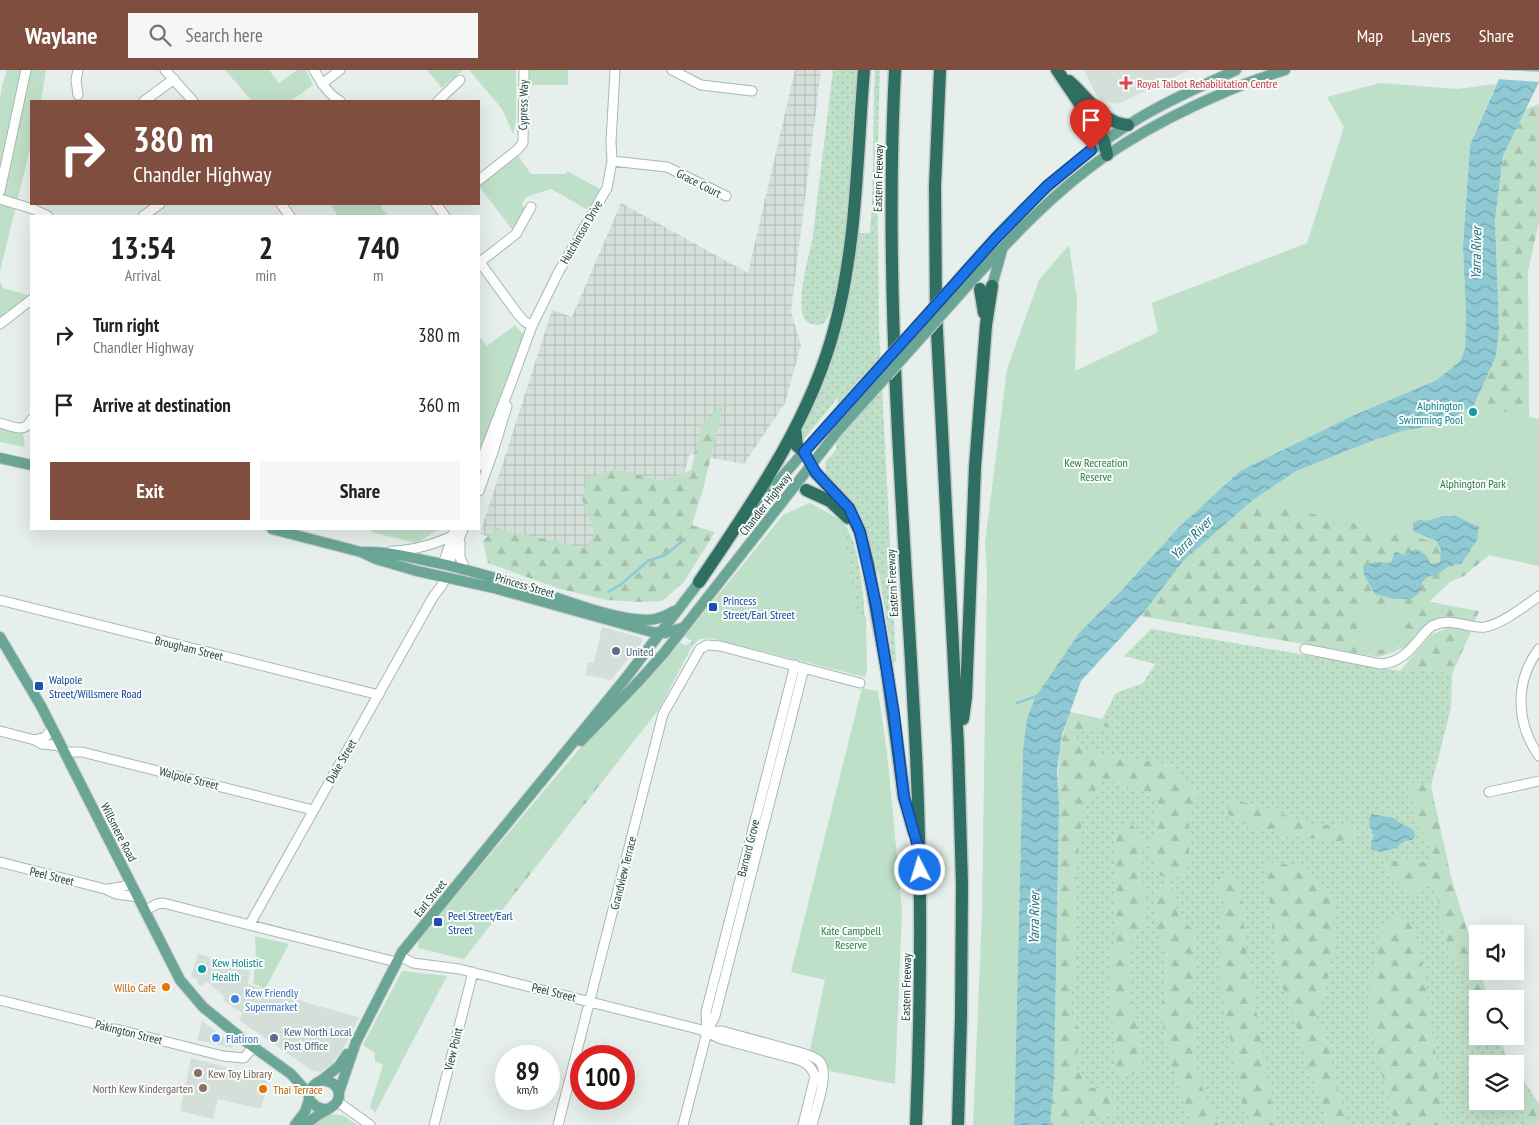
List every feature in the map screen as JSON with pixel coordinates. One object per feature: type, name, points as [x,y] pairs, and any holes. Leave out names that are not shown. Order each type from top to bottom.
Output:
[{"type":"highway","points":[[699,582],[754,499],[795,428],[826,355],[835,325],[845,277],[853,211],[864,70]]},
{"type":"highway","name":"Eastern Freeway","points":[[895,70],[891,187],[892,293],[897,432],[916,746],[920,854],[916,1125]]},
{"type":"highway","points":[[940,70],[936,186],[936,311],[958,746],[962,885],[958,1125]]},
{"type":"highway","points":[[1057,70],[1110,120],[1128,125]]},
{"type":"highway","points":[[1057,70],[1104,141],[1107,155]]},
{"type":"highway","points":[[958,746],[966,696],[975,467],[986,325],[978,283]]},
{"type":"highway","points":[[795,428],[797,446],[804,452]]},
{"type":"highway","points":[[814,469],[849,508],[860,532],[887,671],[904,797],[920,854]]},
{"type":"highway","points":[[806,490],[830,501],[840,509],[855,529],[864,548]]},
{"type":"main road","name":"Chandler Highway","points":[[660,634],[773,487],[972,262],[1019,213],[1074,163],[1128,125],[1157,108],[1236,70]]},
{"type":"main road","name":"Chandler Highway","points":[[683,627],[791,490],[814,469],[837,432],[978,283],[1003,250],[1048,202],[1107,155],[1173,117],[1221,94],[1285,70]]},
{"type":"main road","points":[[950,289],[978,283],[1003,250]]},
{"type":"main road","points":[[804,452],[814,469]]},
{"type":"main road","points":[[0,458],[30,465]]},
{"type":"main road","points":[[791,490],[806,490]]},
{"type":"main road","name":"Princess Street","points":[[276,530],[361,552],[376,559],[660,634]]},
{"type":"main road","name":"Princess Street","points":[[361,552],[382,551],[465,569],[589,608],[625,617],[647,620],[658,618],[671,613],[681,606]]},
{"type":"main road","points":[[442,576],[446,565]]},
{"type":"main road","points":[[660,634],[683,627]]},
{"type":"main road","name":"Earl Street","points":[[541,783],[640,680],[683,627]]},
{"type":"main road","name":"Earl Street","points":[[338,1097],[356,1042],[398,959],[660,634]]},
{"type":"main road","name":"Willsmere Road","points":[[0,637],[28,681],[180,980],[203,1007],[253,1047],[291,1074],[309,1097]]},
{"type":"main road","name":"Willsmere Road","points":[[229,1028],[263,1048],[298,1074],[319,1081]]},
{"type":"main road","name":"Earl Street","points":[[319,1081],[339,1066],[356,1042]]},
{"type":"main road","points":[[295,1125],[305,1112],[312,1086],[319,1081],[333,1083],[338,1097],[332,1108],[305,1125]]},
{"type":"main road","points":[[309,1097],[317,1107],[327,1110]]},
{"type":"street","points":[[0,191],[26,70]]},
{"type":"street","points":[[78,70],[76,80],[78,95]]},
{"type":"street","points":[[165,70],[192,100]]},
{"type":"street","points":[[314,70],[322,84],[338,100]]},
{"type":"street","points":[[322,84],[340,70]]},
{"type":"street","name":"Cypress Way","points":[[480,179],[523,143],[524,70]]},
{"type":"street","name":"Hutchinson Drive","points":[[480,463],[532,326],[558,273],[608,188],[612,161],[615,70]]},
{"type":"street","points":[[672,70],[701,84],[752,92]]},
{"type":"street","points":[[145,100],[174,79]]},
{"type":"street","points":[[439,100],[460,80]]},
{"type":"street","name":"Grace Court","points":[[612,161],[667,167],[726,196]]},
{"type":"street","points":[[0,199],[46,215]]},
{"type":"street","points":[[144,215],[159,205]]},
{"type":"street","points":[[480,261],[516,234],[531,207]]},
{"type":"street","points":[[480,263],[520,317],[532,326]]},
{"type":"street","points":[[0,324],[30,301]]},
{"type":"street","name":"Hutchinson Drive","points":[[480,488],[501,428],[510,386]]},
{"type":"street","points":[[0,423],[25,428],[30,421]]},
{"type":"street","points":[[382,551],[410,549],[440,541],[458,531]]},
{"type":"street","points":[[446,565],[458,531]]},
{"type":"street","points":[[458,531],[460,557],[465,569]]},
{"type":"street","name":"Duke Street","points":[[250,924],[433,597],[442,586],[442,576]]},
{"type":"street","points":[[1305,649],[1381,664],[1391,663],[1402,657],[1414,646],[1430,627],[1445,622],[1486,627],[1503,619],[1539,596]]},
{"type":"street","name":"Brougham Street","points":[[0,600],[379,695]]},
{"type":"street","name":"Grandview Terrace","points":[[558,1125],[663,714],[700,649],[707,645],[720,646],[800,667]]},
{"type":"street","points":[[1539,649],[1525,673],[1520,700],[1522,720],[1528,737],[1539,756]]},
{"type":"street","points":[[800,667],[860,683]]},
{"type":"street","name":"Barnard Grove","points":[[683,1125],[707,1032],[716,1016],[800,667]]},
{"type":"street","points":[[35,740],[44,737],[52,729]]},
{"type":"street","name":"Walpole Street","points":[[0,731],[35,740],[42,744],[82,752],[313,810]]},
{"type":"street","points":[[1489,792],[1539,781]]},
{"type":"street","name":"Peel Street","points":[[0,862],[105,889],[116,894],[138,897]]},
{"type":"street","name":"Peel Street","points":[[105,889],[131,884]]},
{"type":"street","name":"Peel Street","points":[[144,911],[163,903],[413,963],[449,966],[707,1032],[721,1039],[799,1060],[813,1070],[815,1076],[803,1125]]},
{"type":"street","name":"View Point","points":[[434,1125],[473,972]]},
{"type":"street","name":"Pakington Street","points":[[0,1000],[223,1056],[244,1058],[253,1047]]},
{"type":"street","name":"Peel Street","points":[[707,1032],[722,1032],[813,1057],[822,1063],[824,1073],[812,1125]]},
{"type":"street","points":[[338,1097],[370,1125]]},
{"type":"shaded area","points":[[795,70],[821,70],[791,312],[801,345],[785,403],[744,464],[690,454],[649,583],[480,534],[552,310],[572,317],[621,203],[748,273]]},
{"type":"shaded area","name":"Royal Talbot Rehabilitation Centre","points":[[1084,70],[1189,70],[1115,104],[1100,99]]},
{"type":"shaded area","name":"United","points":[[602,627],[642,638],[643,641],[611,680],[585,675],[588,662],[594,663]]},
{"type":"shaded area","points":[[198,954],[225,961],[231,967],[250,971],[248,984],[359,1017],[346,1044],[332,1064],[320,1072],[313,1071],[240,1021],[242,1013],[223,1000],[224,997],[211,985],[206,982],[202,986],[197,984],[198,981],[191,976]]},
{"type":"shaded area","points":[[202,1021],[233,1044],[232,1048],[197,1040]]},
{"type":"shaded area","points":[[191,1058],[269,1078],[261,1109],[218,1099],[213,1119],[180,1111]]},
{"type":"green space","points":[[7,70],[46,70],[41,100],[30,100],[30,149],[0,271],[0,99]]},
{"type":"green space","points":[[225,70],[269,70],[279,83],[297,70],[306,70],[313,85],[292,100],[251,100]]},
{"type":"green space","points":[[427,70],[463,70],[442,88]]},
{"type":"green space","points":[[469,70],[516,70],[516,121],[513,134],[502,109]]},
{"type":"green space","points":[[529,70],[568,70],[568,85],[529,85]]},
{"type":"green space","points":[[833,70],[857,70],[848,205],[838,284],[831,311],[822,324],[815,325],[805,320],[801,300],[812,242]]},
{"type":"green space","points":[[875,70],[880,70],[877,174],[879,329],[896,661],[893,663],[880,579],[872,550],[856,508],[826,473],[825,462],[836,450],[838,397],[805,438],[801,438],[801,432],[835,346],[852,285],[859,233],[870,233]]},
{"type":"green space","name":"Kew Recreation Reserve","points":[[1380,83],[1457,89],[1496,84],[1470,145],[1463,246],[1466,314],[1465,349],[1460,361],[1437,380],[1352,416],[1240,471],[1178,528],[1117,595],[1079,633],[1023,751],[1014,1125],[973,1125],[982,914],[987,572],[985,543],[1007,369],[1039,280],[1069,245],[1077,300],[1075,371],[1158,332],[1152,303],[1307,243],[1344,127],[1327,97]]},
{"type":"green space","points":[[1539,104],[1539,223],[1528,270],[1529,417],[1539,419],[1539,566],[1489,555],[1464,576],[1450,582],[1429,602],[1479,611],[1475,621],[1452,619],[1431,624],[1416,634],[1408,646],[1379,657],[1140,616],[1183,561],[1253,500],[1296,471],[1406,430],[1442,424],[1474,405],[1496,356],[1499,329],[1495,219],[1503,156],[1526,109]]},
{"type":"green space","points":[[518,156],[531,174],[566,174],[567,171],[600,189],[588,210],[551,189],[526,197],[522,204],[526,210],[514,232],[480,185]]},
{"type":"green space","points":[[331,205],[380,205],[387,215],[337,215]]},
{"type":"green space","points":[[0,281],[3,288],[29,297],[0,320]]},
{"type":"green space","points":[[515,325],[524,335],[480,456],[480,337],[487,346]]},
{"type":"green space","points":[[724,403],[702,493],[692,525],[715,532],[684,582],[662,601],[607,600],[560,589],[488,563],[483,541],[496,528],[586,548],[595,532],[582,499],[587,477],[615,469],[662,481],[691,470],[703,422]]},
{"type":"green space","name":"Alphington Park","points":[[1474,405],[1539,419],[1539,566],[1253,500],[1296,471],[1377,439],[1406,430],[1442,424]]},
{"type":"green space","points":[[0,426],[19,430],[23,433],[25,447],[0,442]]},
{"type":"green space","points":[[810,503],[843,523],[856,551],[865,615],[867,670],[865,677],[710,638],[699,639],[691,648],[686,646],[701,633],[783,515]]},
{"type":"green space","points":[[810,503],[830,515],[845,535],[856,609],[866,617],[867,670],[865,677],[710,638],[699,639],[695,642],[684,637],[783,515]]},
{"type":"green space","points":[[371,530],[437,530],[417,543],[371,532]]},
{"type":"green space","points":[[1361,604],[1402,611],[1396,652],[1354,646]]},
{"type":"green space","points":[[1452,626],[1471,632],[1452,674],[1409,666],[1406,672],[1400,671],[1431,635]]},
{"type":"green space","points":[[1151,629],[1406,672],[1409,666],[1452,674],[1451,708],[1431,786],[1451,877],[1469,937],[1469,980],[1483,980],[1485,990],[1469,990],[1469,1045],[1503,1045],[1506,1055],[1469,1055],[1469,1110],[1524,1110],[1524,1082],[1539,1104],[1539,1125],[1050,1125],[1070,712],[1102,719],[1116,693],[1143,683],[1155,664],[1124,656]]},
{"type":"green space","points":[[680,643],[691,648],[659,709],[534,863],[464,959],[418,948],[419,939],[591,735],[644,685]]},
{"type":"green space","points":[[691,648],[659,709],[464,959],[443,954],[471,929]]},
{"type":"green space","name":"Kate Campbell Reserve","points":[[862,688],[878,691],[887,752],[902,910],[895,1084],[830,1071],[822,1056],[810,1050],[825,980],[791,972]]},
{"type":"green space","points":[[1070,712],[1120,724],[1080,731],[1075,737],[1078,745],[1088,751],[1167,764],[1190,787],[1196,790],[1199,795],[1188,810],[1189,851],[1187,867],[1184,875],[1169,880],[1158,874],[1153,856],[1152,839],[1158,802],[1154,797],[1133,786],[1102,782],[1083,809],[1074,895],[1075,974],[1072,988],[1071,1012],[1079,1030],[1077,1069],[1086,1085],[1107,1092],[1113,1100],[1114,1108],[1113,1115],[1080,1120],[1072,1125],[1050,1125],[1054,1078],[1058,769],[1063,736]]},
{"type":"green space","points":[[1408,782],[1430,786],[1451,877],[1469,937],[1469,980],[1483,980],[1485,990],[1472,990],[1468,978],[1449,949],[1444,935],[1441,911],[1433,884],[1429,881],[1426,882],[1411,895],[1404,893],[1386,871],[1386,867],[1394,861],[1429,863],[1431,858],[1430,847],[1417,823]]},
{"type":"green space","points":[[1237,800],[1313,824],[1346,826],[1355,831],[1352,839],[1339,841],[1266,831],[1239,821],[1228,814],[1228,805],[1231,801]]},
{"type":"green space","points":[[1125,823],[1132,824],[1144,842],[1139,868],[1143,885],[1144,917],[1142,930],[1130,946],[1128,991],[1142,1049],[1142,1065],[1133,1075],[1124,1076],[1118,1072],[1115,1065],[1110,963],[1116,924],[1114,909],[1116,835],[1119,826]]},
{"type":"green space","points":[[1274,862],[1303,868],[1311,873],[1326,894],[1335,902],[1334,949],[1326,985],[1326,996],[1316,1013],[1316,1022],[1328,1042],[1335,1080],[1348,1125],[1329,1125],[1310,1073],[1290,1004],[1277,975],[1265,873],[1265,865]]},
{"type":"green space","points":[[1226,873],[1237,879],[1241,894],[1245,939],[1266,1077],[1279,1125],[1252,1125],[1243,1106],[1223,1000],[1218,939],[1218,924],[1224,909],[1224,899],[1216,885],[1218,877]]},
{"type":"green space","points":[[1167,886],[1172,888],[1179,916],[1193,930],[1196,944],[1192,1005],[1197,1072],[1206,1099],[1219,1125],[1193,1125],[1169,1056],[1162,1015],[1166,962],[1155,913],[1157,896],[1161,887]]},
{"type":"green space","points":[[1401,916],[1410,924],[1420,950],[1438,1070],[1443,1125],[1395,1125],[1375,1047],[1370,1016],[1374,966],[1379,942],[1385,927],[1391,920]]},
{"type":"green space","points":[[255,936],[289,944],[265,989],[253,983],[256,960]]},
{"type":"green space","points":[[402,971],[447,976],[375,1113],[370,1107],[383,1065],[375,1061],[375,1053],[363,1045]]},
{"type":"green space","points":[[1524,1082],[1539,1104],[1539,1125],[1532,1125],[1522,1110],[1524,1110]]},
{"type":"green space","points":[[331,1114],[344,1116],[357,1125],[311,1125]]},
{"type":"water","name":"Yarra River","points":[[1503,70],[1539,70],[1539,82],[1503,156],[1495,219],[1499,329],[1496,356],[1474,405],[1442,424],[1406,430],[1377,439],[1296,471],[1253,500],[1183,561],[1144,612],[1081,681],[1062,735],[1057,770],[1059,805],[1054,1078],[1050,1125],[1014,1125],[1023,751],[1027,719],[1035,698],[1079,633],[1117,595],[1178,528],[1240,471],[1352,416],[1437,380],[1460,361],[1465,349],[1466,314],[1463,246],[1470,145]]},
{"type":"water","points":[[1443,516],[1456,516],[1479,527],[1477,540],[1461,564],[1450,565],[1437,575],[1427,577],[1422,582],[1420,592],[1412,599],[1394,599],[1375,594],[1364,575],[1363,567],[1375,562],[1391,563],[1395,551],[1404,555],[1416,549],[1426,555],[1431,564],[1440,562],[1441,550],[1437,541],[1413,531],[1413,523]]},
{"type":"water","points":[[1372,814],[1394,818],[1401,824],[1411,828],[1415,833],[1415,837],[1412,840],[1404,841],[1396,848],[1380,852],[1371,850],[1374,835],[1369,822]]},
{"type":"pier","points":[[1501,70],[1539,72],[1539,82],[1496,79]]},
{"type":"waterway","points":[[608,592],[620,585],[648,561],[665,555],[685,539]]},
{"type":"waterway","points":[[1017,703],[1037,696]]},
{"type":"place","name":"Royal Talbot Rehabilitation Centre","points":[[1126,83]]},
{"type":"place","name":"Alphington Swimming Pool","points":[[1473,412]]},
{"type":"place","name":"Princess Street/Earl Street","points":[[713,607]]},
{"type":"place","name":"United","points":[[616,651]]},
{"type":"place","name":"Walpole Street/Willsmere Road","points":[[39,686]]},
{"type":"place","name":"Peel Street/Earl Street","points":[[438,922]]},
{"type":"place","name":"Kew Holistic Health","points":[[202,969]]},
{"type":"place","name":"Willo Cafe","points":[[166,987]]},
{"type":"place","name":"Kew Friendly Supermarket","points":[[235,999]]},
{"type":"place","name":"Flatiron","points":[[216,1038]]},
{"type":"place","name":"Kew North Local Post Office","points":[[274,1038]]},
{"type":"place","name":"Kew Toy Library","points":[[198,1073]]},
{"type":"place","name":"North Kew Kindergarten","points":[[203,1088]]},
{"type":"place","name":"Thai Terrace","points":[[263,1089]]},
{"type":"route","points":[[920,870],[920,854],[904,797],[894,714],[876,604],[860,532],[849,508],[816,473],[804,452],[972,262],[1047,186],[1091,150]]}]
